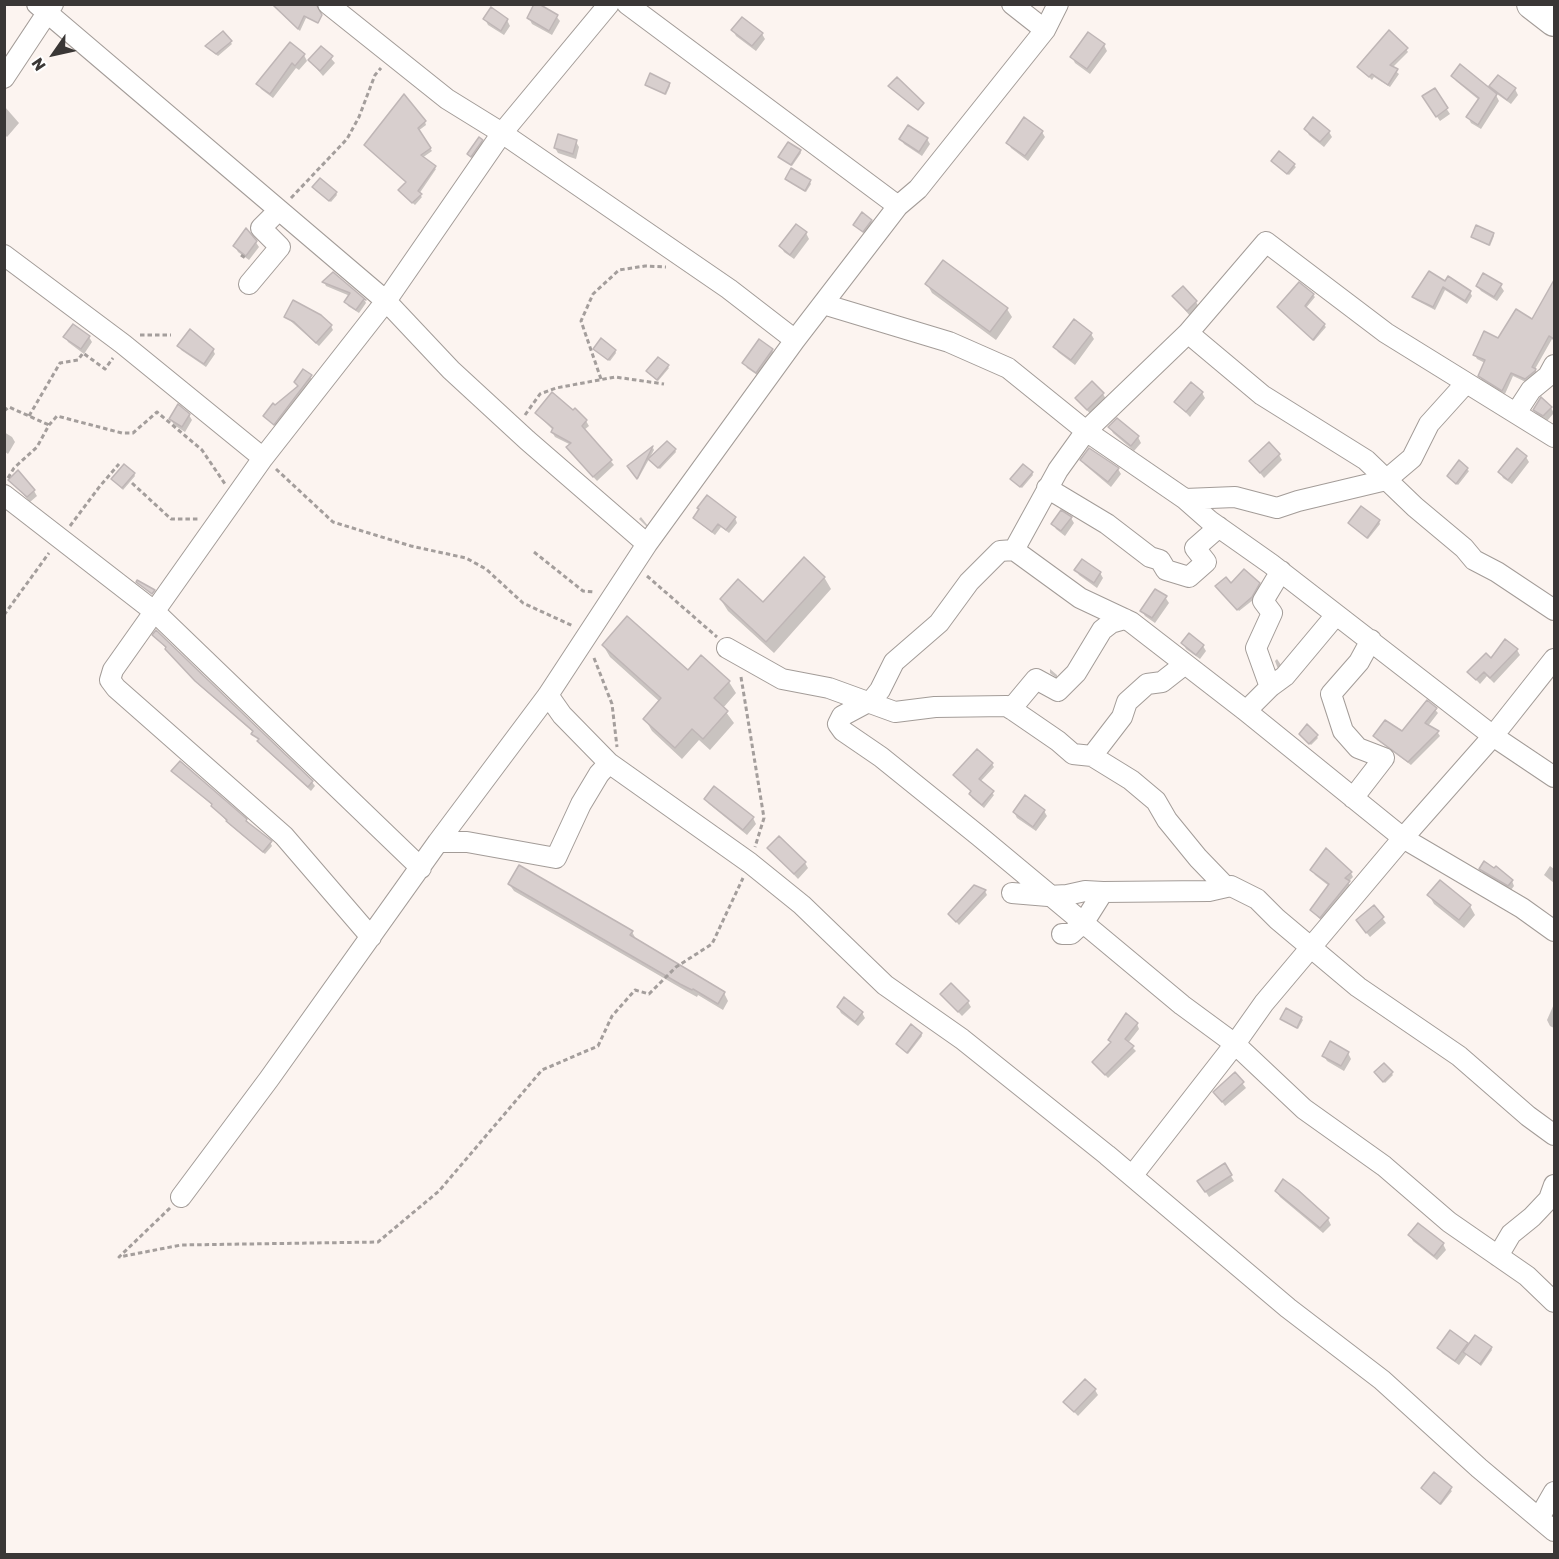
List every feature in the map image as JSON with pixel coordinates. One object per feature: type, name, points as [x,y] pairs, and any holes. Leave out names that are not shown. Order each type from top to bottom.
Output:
[{"type":"highway","points":[[1532,4],[1554,21]]},
{"type":"street","points":[[328,4],[447,99],[502,133],[729,289],[795,340]]},
{"type":"street","points":[[371,937],[284,836],[116,688],[110,680],[112,670],[263,458],[386,301],[502,133],[609,4]]},
{"type":"street","points":[[627,4],[898,206]]},
{"type":"street","points":[[1012,4],[1045,30]]},
{"type":"street","points":[[181,1197],[438,842],[548,695],[647,544],[795,340],[898,206],[918,189],[1045,30],[1058,4]]},
{"type":"street","points":[[4,78],[45,7],[386,301],[451,370],[647,544]]},
{"type":"street","points":[[249,284],[280,247],[261,228],[279,210]]},
{"type":"street","points":[[1014,550],[1047,488],[1086,431],[1188,333],[1266,242],[1386,333],[1554,437]]},
{"type":"street","points":[[4,255],[123,345],[263,458]]},
{"type":"street","points":[[823,304],[949,342],[1008,368],[1086,431],[1185,499],[1219,527],[1281,571],[1493,736],[1554,777]]},
{"type":"street","points":[[1188,333],[1262,395],[1366,460],[1415,507],[1464,548],[1474,560],[1497,572],[1554,610]]},
{"type":"street","points":[[1516,413],[1531,390],[1548,376],[1554,365]]},
{"type":"street","points":[[1185,499],[1235,497],[1277,508],[1386,480],[1412,458],[1429,424],[1466,383]]},
{"type":"street","points":[[1047,488],[1107,524],[1150,557],[1160,560],[1166,570],[1189,577],[1206,562],[1195,548],[1219,527]]},
{"type":"street","points":[[4,495],[155,612],[421,868]]},
{"type":"street","points":[[1554,932],[1522,908],[1403,838],[1246,711],[1131,622],[1080,598],[1014,550],[1000,551],[977,574],[939,623],[894,662],[879,690],[868,702],[842,716],[838,724],[843,731],[881,757],[1084,922],[1182,1005],[1235,1044],[1304,1109],[1384,1166],[1449,1222],[1527,1276],[1554,1302]]},
{"type":"street","points":[[1270,687],[1256,648],[1272,613],[1263,601],[1281,571]]},
{"type":"street","points":[[1246,711],[1270,687],[1285,676],[1336,615]]},
{"type":"street","points":[[1011,709],[1036,679],[1059,692],[1076,673],[1102,630],[1111,623],[1125,620]]},
{"type":"street","points":[[1353,798],[1384,758],[1358,748],[1343,730],[1330,694],[1359,662],[1371,640]]},
{"type":"street","points":[[727,648],[782,679],[829,688],[895,712],[935,707],[1007,706],[1073,754],[1092,756],[1131,780],[1156,801],[1167,820],[1198,858],[1226,887]]},
{"type":"street","points":[[1132,1176],[1235,1044],[1264,1003],[1403,838],[1493,736],[1554,659]]},
{"type":"street","points":[[1092,756],[1122,717],[1127,702],[1147,684],[1162,682],[1185,664]]},
{"type":"street","points":[[548,695],[562,714],[609,763],[750,863],[802,905],[885,985],[962,1039],[1132,1176],[1288,1308],[1382,1380],[1479,1468],[1554,1531]]},
{"type":"street","points":[[438,842],[466,842],[556,858],[581,804],[598,774],[609,763]]},
{"type":"street","points":[[1012,893],[1052,896],[1085,891],[1209,891],[1232,886],[1257,899],[1358,987],[1459,1056],[1528,1116],[1554,1135]]},
{"type":"street","points":[[1062,934],[1071,934],[1084,922],[1103,892]]},
{"type":"street","points":[[1498,1256],[1511,1234],[1533,1217],[1549,1199],[1554,1185]]},
{"type":"street","points":[[1539,1518],[1554,1492]]},
{"type":"path","points":[[279,210],[347,139],[359,117],[375,75],[391,55]]},
{"type":"path","points":[[601,380],[581,321],[593,294],[619,270],[645,266],[675,270]]},
{"type":"path","points":[[29,416],[60,363],[78,360],[83,353],[105,369],[130,335],[171,335]]},
{"type":"path","points":[[515,429],[540,394],[556,388],[615,377],[664,384]]},
{"type":"path","points":[[4,411],[9,407],[49,426]]},
{"type":"path","points":[[4,483],[14,468],[37,447],[57,416],[122,433],[133,433],[157,412],[202,450],[236,497]]},
{"type":"path","points":[[263,458],[299,488],[333,522],[411,546],[466,558],[486,569],[523,603],[588,633],[596,664],[612,704],[618,747],[609,763]]},
{"type":"path","points":[[4,615],[60,538],[119,464]]},
{"type":"path","points":[[132,483],[171,519],[219,520]]},
{"type":"path","points":[[181,1197],[119,1257],[181,1245],[378,1242],[439,1191],[542,1070],[598,1046],[612,1016],[635,990],[649,994],[676,967],[712,944],[750,863],[764,818],[739,662],[715,635],[647,575],[647,544]]},
{"type":"path","points":[[534,552],[583,591],[613,595]]},
{"type":"building","points":[[272,4],[316,4],[322,15],[318,23],[304,16],[298,29]]},
{"type":"building","points":[[534,4],[539,4],[558,15],[549,31],[527,18]]},
{"type":"building","points":[[491,7],[508,19],[501,31],[483,19]]},
{"type":"building","points":[[742,17],[763,33],[752,46],[731,30]]},
{"type":"building","points":[[1389,30],[1408,48],[1390,65],[1398,69],[1388,85],[1372,74],[1369,77],[1357,67]]},
{"type":"building","points":[[223,31],[232,41],[216,54],[205,46]]},
{"type":"building","points":[[1088,32],[1105,44],[1087,69],[1070,57]]},
{"type":"building","points":[[290,42],[305,54],[295,66],[292,63],[270,94],[256,84]]},
{"type":"building","points":[[321,46],[333,56],[320,71],[308,60]]},
{"type":"building","points":[[1460,64],[1497,94],[1478,125],[1466,117],[1479,98],[1451,76]]},
{"type":"building","points":[[650,73],[670,83],[665,94],[645,85]]},
{"type":"building","points":[[1498,75],[1516,88],[1507,100],[1489,86]]},
{"type":"building","points":[[897,77],[924,103],[918,110],[888,86]]},
{"type":"building","points":[[1435,88],[1448,108],[1436,117],[1422,96]]},
{"type":"building","points":[[404,94],[426,121],[418,128],[431,148],[421,155],[436,166],[418,191],[422,194],[412,203],[398,190],[406,182],[364,145]]},
{"type":"building","points":[[1024,117],[1043,131],[1025,156],[1006,143]]},
{"type":"building","points":[[1313,117],[1330,131],[1320,142],[1304,129]]},
{"type":"building","points":[[908,125],[928,138],[919,152],[899,139]]},
{"type":"building","points":[[558,134],[577,140],[573,154],[554,148]]},
{"type":"building","points":[[479,137],[483,140],[471,157],[467,154]]},
{"type":"building","points":[[788,142],[801,150],[791,165],[778,157]]},
{"type":"building","points":[[1279,151],[1295,164],[1287,174],[1271,161]]},
{"type":"building","points":[[791,168],[811,180],[805,191],[785,179]]},
{"type":"building","points":[[320,178],[337,192],[329,201],[312,187]]},
{"type":"building","points":[[862,212],[872,220],[863,232],[853,225]]},
{"type":"building","points":[[796,224],[807,232],[790,255],[779,246]]},
{"type":"building","points":[[1476,225],[1494,233],[1489,245],[1471,237]]},
{"type":"building","points":[[246,228],[257,241],[246,256],[233,246]]},
{"type":"building","points":[[943,260],[1008,308],[990,332],[925,284]]},
{"type":"building","points":[[1429,271],[1445,281],[1448,276],[1471,291],[1465,301],[1443,287],[1433,307],[1412,297]]},
{"type":"building","points":[[333,272],[366,300],[364,299],[356,310],[344,302],[350,293],[322,282]]},
{"type":"building","points":[[1483,273],[1502,284],[1494,297],[1476,286]]},
{"type":"building","points":[[1554,280],[1554,339],[1549,336],[1532,367],[1536,369],[1535,371],[1525,379],[1511,373],[1502,391],[1478,376],[1485,360],[1473,355],[1484,331],[1498,338],[1516,309],[1532,319]]},
{"type":"building","points":[[1299,282],[1314,294],[1305,306],[1325,324],[1313,340],[1277,307]]},
{"type":"building","points":[[1183,286],[1197,301],[1187,311],[1172,296]]},
{"type":"building","points":[[293,300],[321,315],[332,325],[316,343],[294,322],[284,317]]},
{"type":"building","points":[[1074,319],[1092,333],[1071,360],[1053,347]]},
{"type":"building","points":[[73,324],[90,336],[81,349],[63,337]]},
{"type":"building","points":[[190,329],[214,349],[204,364],[177,346]]},
{"type":"building","points":[[601,338],[616,350],[608,360],[593,349]]},
{"type":"building","points":[[759,339],[773,349],[756,373],[742,363]]},
{"type":"building","points":[[658,357],[669,365],[657,380],[646,371]]},
{"type":"building","points":[[303,369],[312,375],[274,425],[263,416],[273,403],[275,405],[298,386],[294,382]]},
{"type":"building","points":[[1092,381],[1104,393],[1087,410],[1075,398]]},
{"type":"building","points":[[1191,382],[1203,392],[1186,412],[1174,402]]},
{"type":"building","points":[[552,392],[573,410],[575,408],[587,420],[582,426],[612,460],[593,477],[566,447],[571,443],[551,432],[553,428],[535,413]]},
{"type":"building","points":[[1541,397],[1552,407],[1543,416],[1533,410]]},
{"type":"building","points":[[178,404],[190,414],[182,427],[169,419]]},
{"type":"building","points":[[1117,418],[1139,436],[1131,446],[1108,427]]},
{"type":"building","points":[[667,441],[676,449],[658,468],[648,459]]},
{"type":"building","points":[[1269,442],[1280,454],[1260,473],[1249,461]]},
{"type":"building","points":[[653,446],[637,479],[627,466]]},
{"type":"building","points":[[1089,448],[1119,468],[1108,482],[1080,460]]},
{"type":"building","points":[[1517,448],[1527,456],[1508,480],[1498,472]]},
{"type":"building","points":[[1459,460],[1468,468],[1456,484],[1447,476]]},
{"type":"building","points":[[124,464],[135,473],[122,488],[111,479]]},
{"type":"building","points":[[1023,464],[1033,472],[1020,487],[1010,479]]},
{"type":"building","points":[[18,470],[35,490],[27,497],[8,480]]},
{"type":"building","points":[[707,495],[736,517],[726,530],[718,524],[712,532],[693,518]]},
{"type":"building","points":[[1361,506],[1380,520],[1367,538],[1348,523]]},
{"type":"building","points":[[1061,510],[1072,517],[1061,531],[1051,524]]},
{"type":"building","points":[[804,557],[825,577],[766,642],[720,599],[738,579],[763,602]]},
{"type":"building","points":[[1082,559],[1101,572],[1094,583],[1074,570]]},
{"type":"building","points":[[1244,569],[1260,583],[1252,597],[1237,610],[1215,586],[1226,577],[1231,583]]},
{"type":"building","points":[[137,580],[155,590],[152,594],[136,582]]},
{"type":"building","points":[[1155,589],[1167,596],[1152,618],[1140,611]]},
{"type":"building","points":[[627,616],[688,670],[701,655],[730,681],[714,698],[728,711],[703,739],[692,729],[675,748],[643,719],[661,698],[602,645]]},
{"type":"building","points":[[156,630],[313,781],[308,787],[257,741],[259,739],[251,734],[253,731],[195,681],[165,649],[166,647],[152,635]]},
{"type":"building","points":[[1189,633],[1204,645],[1196,655],[1181,643]]},
{"type":"building","points":[[1505,639],[1518,649],[1490,678],[1484,672],[1476,680],[1467,672],[1486,653],[1491,658]]},
{"type":"building","points":[[1427,700],[1437,708],[1425,723],[1439,731],[1408,762],[1373,736],[1385,720],[1402,731]]},
{"type":"building","points":[[1307,724],[1318,735],[1309,744],[1299,734]]},
{"type":"building","points":[[977,749],[993,763],[979,779],[994,791],[982,805],[969,794],[971,791],[953,775]]},
{"type":"building","points":[[180,761],[247,819],[246,821],[272,841],[263,852],[226,821],[211,806],[212,804],[171,771]]},
{"type":"building","points":[[714,786],[754,817],[743,830],[704,799]]},
{"type":"building","points":[[1025,795],[1045,810],[1033,827],[1013,812]]},
{"type":"building","points":[[779,836],[806,862],[794,874],[767,848]]},
{"type":"building","points":[[1326,848],[1352,872],[1345,878],[1350,881],[1320,918],[1310,910],[1329,884],[1310,870]]},
{"type":"building","points":[[1484,861],[1494,868],[1496,866],[1513,880],[1508,886],[1479,869]]},
{"type":"building","points":[[519,865],[633,931],[630,935],[725,992],[718,1004],[508,884]]},
{"type":"building","points":[[1440,880],[1471,905],[1459,920],[1427,895]]},
{"type":"building","points":[[974,885],[986,890],[956,922],[948,914]]},
{"type":"building","points":[[1374,905],[1384,917],[1366,933],[1356,920]]},
{"type":"building","points":[[951,983],[969,1001],[958,1012],[940,994]]},
{"type":"building","points":[[844,997],[863,1012],[855,1022],[837,1007]]},
{"type":"building","points":[[1286,1008],[1302,1017],[1297,1028],[1280,1019]]},
{"type":"building","points":[[1126,1013],[1138,1023],[1125,1039],[1134,1046],[1105,1075],[1092,1062],[1111,1042],[1108,1040]]},
{"type":"building","points":[[911,1024],[922,1033],[907,1053],[896,1044]]},
{"type":"building","points":[[1330,1041],[1349,1052],[1341,1066],[1322,1056]]},
{"type":"building","points":[[1384,1063],[1393,1072],[1383,1082],[1374,1072]]},
{"type":"building","points":[[1235,1072],[1244,1082],[1222,1102],[1213,1092]]},
{"type":"building","points":[[1225,1163],[1232,1175],[1205,1192],[1197,1181]]},
{"type":"building","points":[[1283,1179],[1329,1218],[1320,1228],[1275,1191]]},
{"type":"building","points":[[1418,1223],[1444,1243],[1434,1256],[1408,1235]]},
{"type":"building","points":[[1450,1330],[1468,1343],[1455,1361],[1437,1348]]},
{"type":"building","points":[[1475,1335],[1492,1347],[1480,1364],[1463,1352]]},
{"type":"building","points":[[1085,1379],[1096,1389],[1074,1412],[1063,1402]]},
{"type":"building","points":[[1434,1472],[1452,1487],[1440,1504],[1421,1488]]}]
